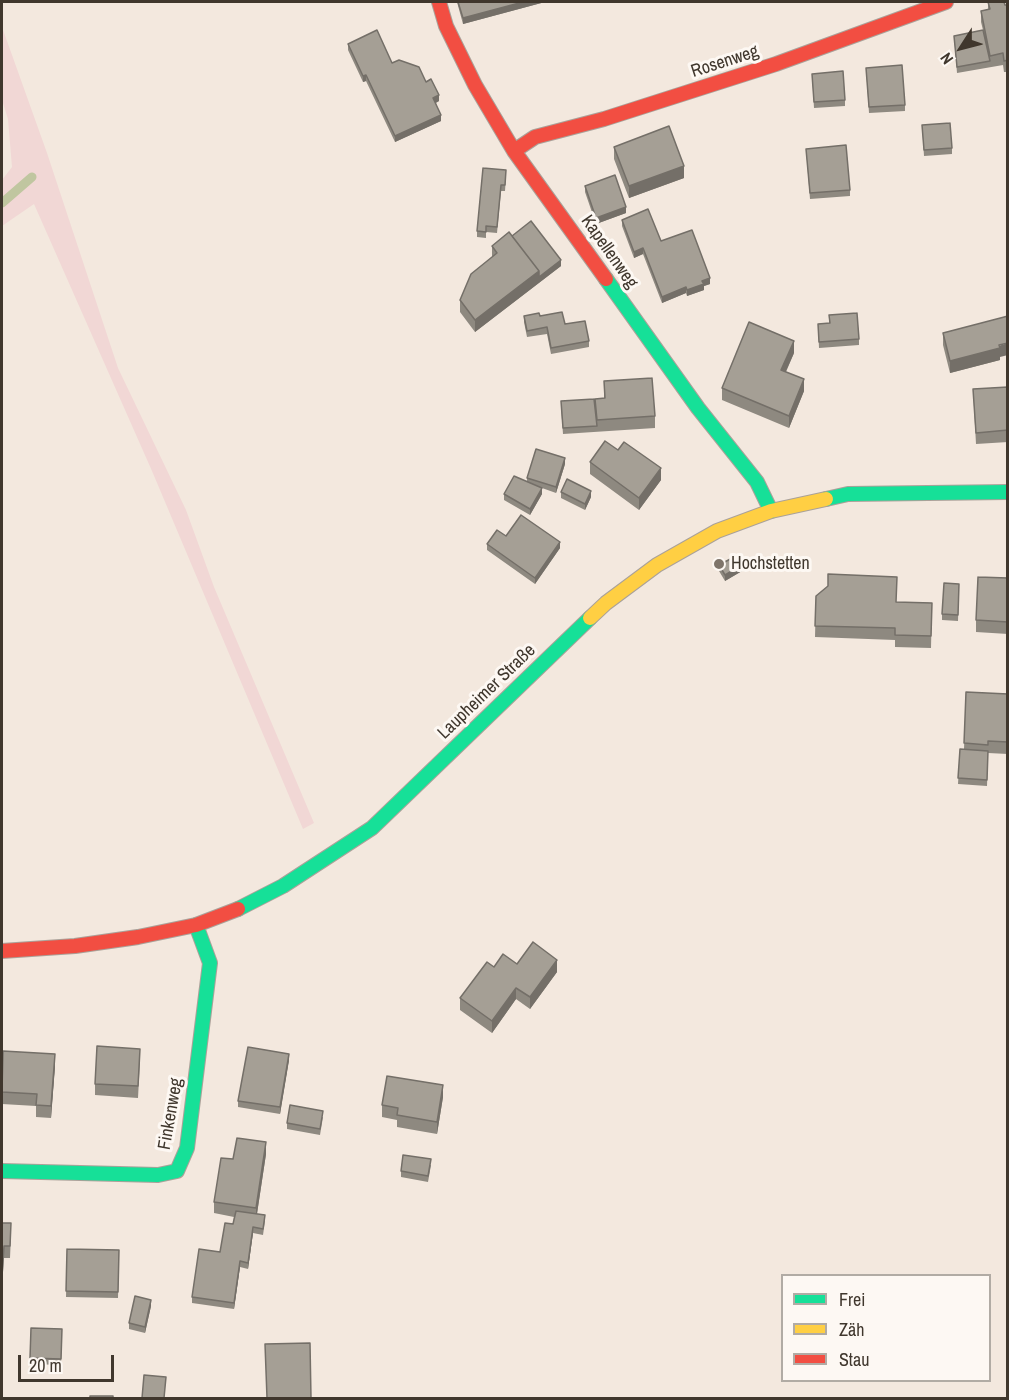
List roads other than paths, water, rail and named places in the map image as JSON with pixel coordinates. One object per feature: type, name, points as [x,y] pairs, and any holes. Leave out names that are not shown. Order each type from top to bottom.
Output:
[{"type":"street","name":"Kapellenweg","points":[[439,2],[446,26],[475,85],[514,151],[698,408],[758,482],[771,511]]},
{"type":"street","name":"Rosenweg","points":[[514,151],[535,137],[604,120],[776,64],[942,2]]},
{"type":"street","name":"Laupheimer Straße","points":[[2,951],[75,946],[138,938],[196,925],[235,911],[283,886],[372,828],[606,603],[657,565],[717,531],[771,511],[848,494],[1008,492]]},
{"type":"street","name":"Finkenweg","points":[[2,1171],[158,1175],[177,1171],[187,1148],[210,963],[196,925]]},
{"type":"waterway","points":[[2,203],[32,177]]},
{"type":"place","name":"Hochstetten","points":[[719,564]]}]
